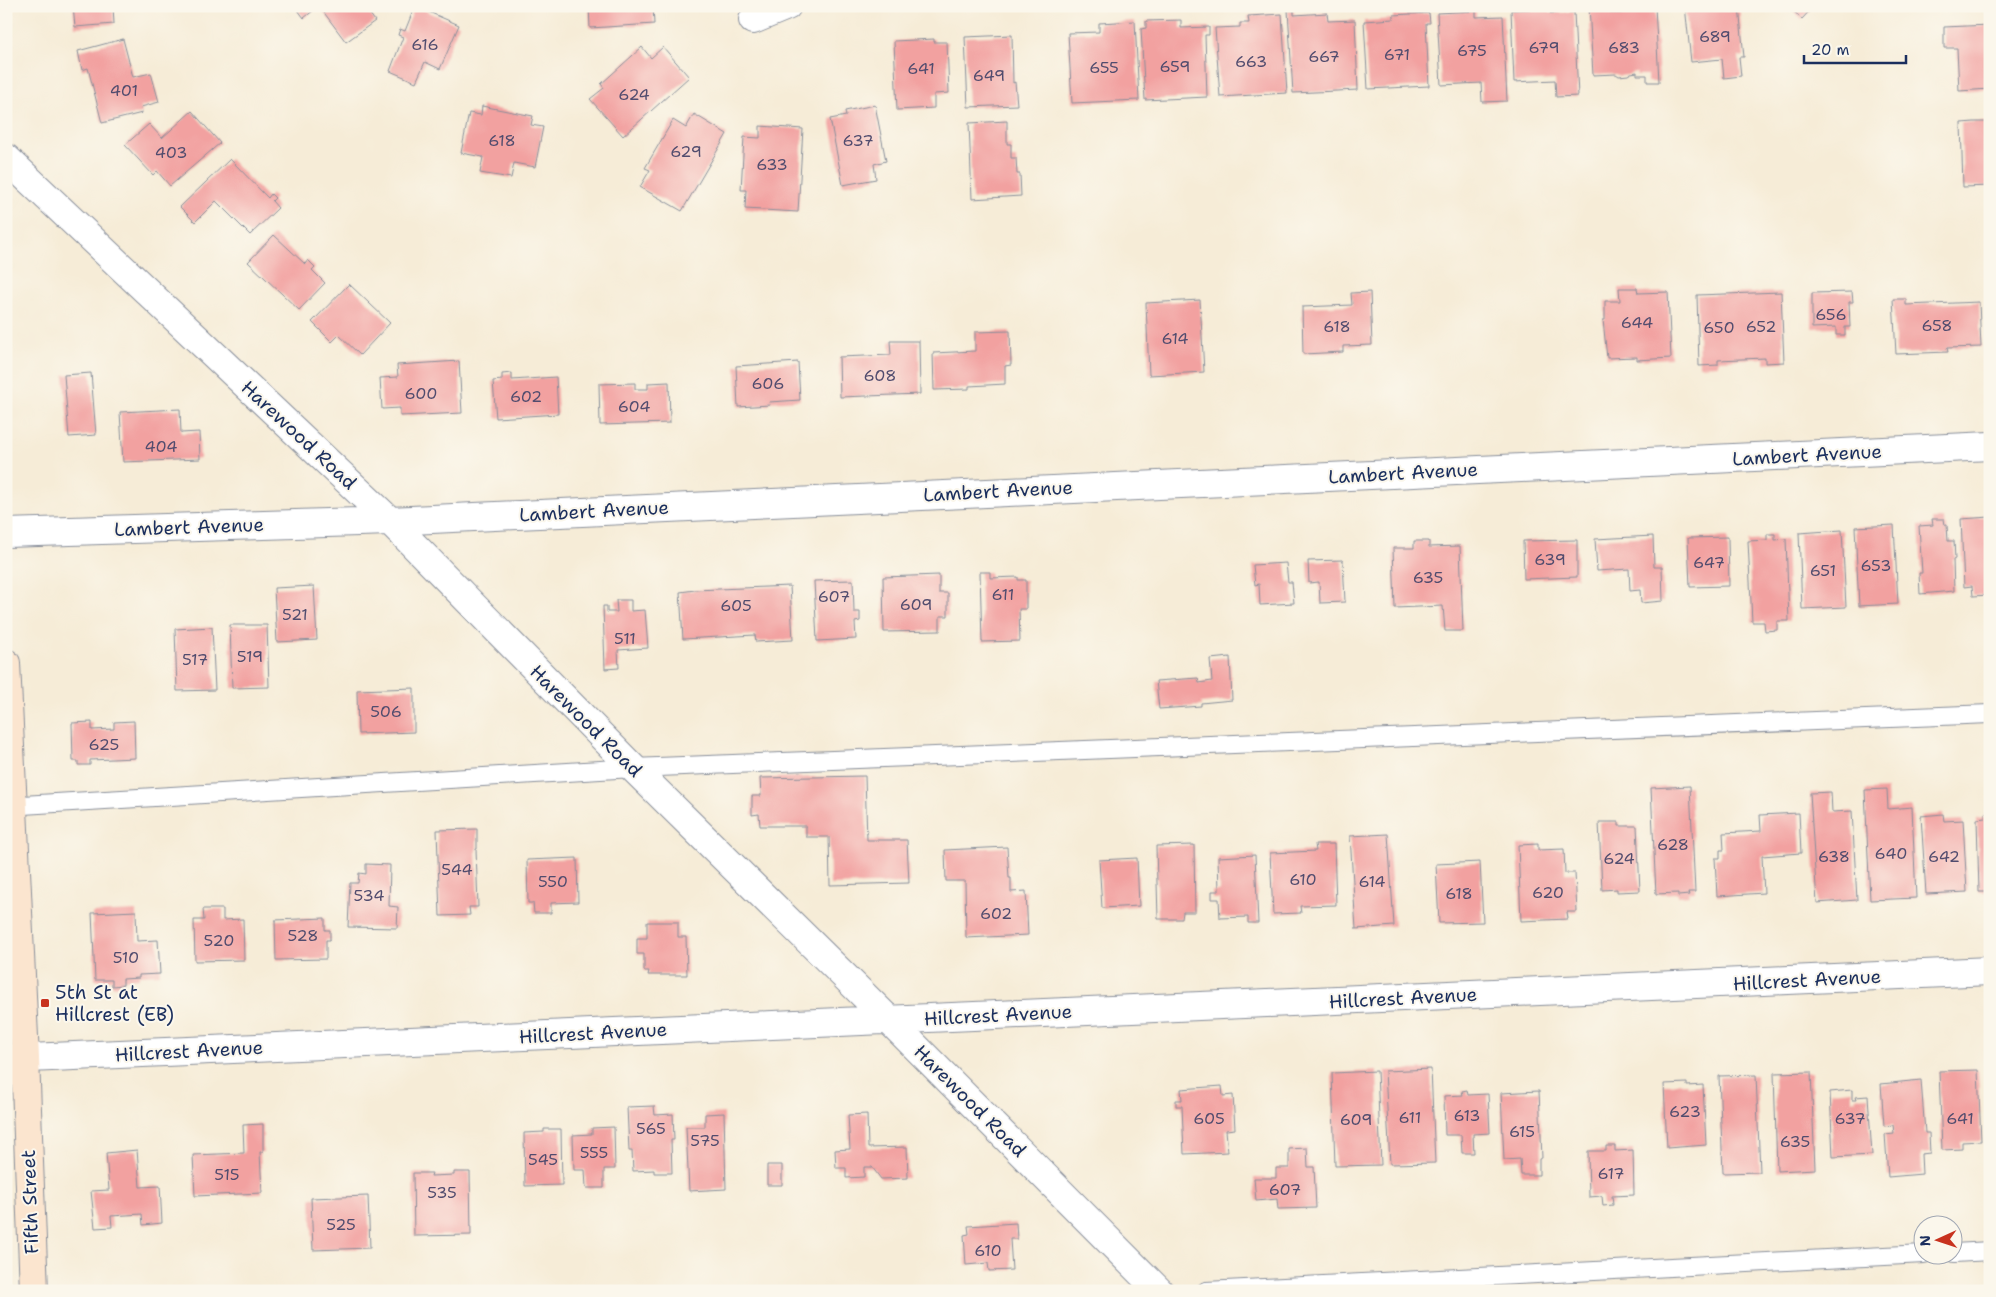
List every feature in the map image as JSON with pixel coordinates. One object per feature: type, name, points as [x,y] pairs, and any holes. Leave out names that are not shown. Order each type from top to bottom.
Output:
[{"type":"main road","name":"Fifth Street","points":[[6,663],[16,1059],[34,1291]]},
{"type":"street","points":[[753,20],[787,6]]},
{"type":"street","name":"Harewood Road","points":[[6,158],[390,520],[633,768],[889,1020],[1159,1291]]},
{"type":"street","name":"Lambert Avenue","points":[[6,533],[390,520],[1990,446]]},
{"type":"street","name":"Hillcrest Avenue","points":[[16,1059],[1990,972]]},
{"type":"lane","points":[[10,806],[633,768],[1990,714]]},
{"type":"lane","points":[[1964,1252],[1990,1251]]},
{"type":"lane","points":[[1206,1291],[1914,1255]]},
{"type":"building","points":[[73,6],[113,6],[114,24],[75,27]]},
{"type":"building","points":[[295,6],[319,6],[304,18]]},
{"type":"building","points":[[319,6],[364,6],[375,21],[346,42]]},
{"type":"building","points":[[415,6],[459,25],[440,69],[425,62],[416,82],[390,71],[403,37],[398,35],[400,29],[405,31]]},
{"type":"building","points":[[589,6],[653,6],[654,24],[590,28]]},
{"type":"building","points":[[1589,6],[1611,6],[1611,13],[1622,13],[1622,6],[1655,6],[1659,82],[1647,82],[1647,75],[1637,75],[1637,72],[1619,76],[1616,74],[1593,75]]},
{"type":"building","points":[[1685,6],[1707,6],[1707,10],[1717,9],[1719,6],[1739,7],[1744,57],[1739,57],[1741,76],[1724,78],[1722,59],[1691,62]]},
{"type":"building","points":[[1788,6],[1814,6],[1802,19]]},
{"type":"building","points":[[1549,8],[1550,13],[1574,12],[1578,96],[1556,97],[1555,80],[1514,82],[1511,10]]},
{"type":"building","points":[[1288,10],[1294,10],[1294,15],[1327,13],[1328,21],[1355,20],[1358,90],[1293,93]]},
{"type":"building","points":[[1476,11],[1476,17],[1503,16],[1507,101],[1482,102],[1481,83],[1441,85],[1437,13]]},
{"type":"building","points":[[1429,13],[1430,23],[1426,23],[1429,86],[1368,89],[1364,21],[1393,19],[1393,15]]},
{"type":"building","points":[[1282,14],[1287,93],[1220,97],[1215,28],[1240,27],[1240,23],[1249,23],[1248,16]]},
{"type":"building","points":[[1181,20],[1181,28],[1209,27],[1209,35],[1205,35],[1207,97],[1145,100],[1141,29],[1146,28],[1146,21]]},
{"type":"building","points":[[1135,21],[1139,100],[1072,103],[1068,33],[1099,32],[1099,23]]},
{"type":"building","points":[[1990,25],[1990,89],[1959,91],[1957,48],[1944,48],[1944,27]]},
{"type":"building","points":[[1012,35],[1013,83],[1015,82],[1017,105],[968,107],[965,37]]},
{"type":"building","points":[[123,39],[133,77],[151,73],[159,102],[141,107],[142,113],[102,123],[88,68],[82,70],[78,51]]},
{"type":"building","points":[[934,39],[934,42],[947,42],[949,93],[934,94],[934,108],[897,110],[894,41]]},
{"type":"building","points":[[642,47],[651,58],[663,47],[689,77],[623,136],[590,99],[604,88],[601,84]]},
{"type":"building","points":[[875,105],[886,161],[874,164],[876,179],[843,185],[830,119],[846,116],[845,111]]},
{"type":"building","points":[[482,106],[533,116],[531,125],[543,127],[535,167],[514,163],[511,178],[480,173],[483,157],[461,153],[469,113],[481,115]]},
{"type":"building","points":[[192,111],[220,143],[170,186],[157,171],[153,175],[125,145],[149,124],[162,138]]},
{"type":"building","points":[[694,114],[727,134],[682,211],[640,187],[650,170],[645,168],[673,120],[686,128]]},
{"type":"building","points":[[1007,121],[1007,144],[1011,144],[1011,158],[1016,158],[1017,174],[1020,174],[1021,196],[972,199],[969,123]]},
{"type":"building","points":[[1990,122],[1990,186],[1963,187],[1961,123]]},
{"type":"building","points":[[760,126],[803,129],[798,212],[745,209],[746,190],[741,190],[744,137],[760,138]]},
{"type":"building","points":[[230,159],[268,198],[271,194],[275,198],[272,201],[278,208],[250,235],[216,201],[195,222],[180,207]]},
{"type":"building","points":[[274,235],[305,264],[308,260],[315,267],[312,270],[325,283],[299,310],[248,262]]},
{"type":"building","points":[[349,284],[390,323],[360,355],[339,335],[332,342],[312,322]]},
{"type":"building","points":[[1619,288],[1637,288],[1638,293],[1668,292],[1671,358],[1637,360],[1637,357],[1607,358],[1603,320],[1605,320],[1605,301],[1620,301]]},
{"type":"building","points":[[1370,292],[1372,345],[1343,346],[1343,352],[1303,354],[1302,307],[1352,305],[1351,293]]},
{"type":"building","points":[[1781,292],[1784,362],[1765,363],[1765,358],[1718,360],[1718,365],[1699,366],[1697,295]]},
{"type":"building","points":[[1852,292],[1853,302],[1849,302],[1850,327],[1845,327],[1845,335],[1836,335],[1836,327],[1812,328],[1812,293]]},
{"type":"building","points":[[1893,299],[1906,299],[1906,305],[1979,302],[1981,347],[1947,348],[1948,352],[1896,354]]},
{"type":"building","points":[[1200,300],[1204,372],[1149,375],[1146,303]]},
{"type":"building","points":[[1010,331],[1011,365],[1005,366],[1005,384],[969,386],[969,389],[934,390],[933,353],[975,351],[975,332]]},
{"type":"building","points":[[890,341],[919,341],[920,394],[840,397],[839,357],[891,355]]},
{"type":"building","points":[[459,361],[462,413],[400,416],[400,408],[382,409],[380,378],[398,377],[397,365]]},
{"type":"building","points":[[798,362],[800,400],[769,402],[770,405],[738,407],[736,366]]},
{"type":"building","points":[[91,373],[96,435],[69,437],[64,375]]},
{"type":"building","points":[[512,373],[512,380],[556,377],[558,414],[496,418],[493,381],[502,380],[502,374]]},
{"type":"building","points":[[669,382],[670,423],[600,425],[599,384],[635,383],[635,389],[648,389],[648,383]]},
{"type":"building","points":[[180,409],[181,433],[199,432],[200,459],[123,462],[120,412]]},
{"type":"building","points":[[1990,517],[1990,595],[1973,596],[1972,586],[1964,587],[1961,519]]},
{"type":"building","points":[[1932,519],[1944,519],[1945,525],[1947,525],[1948,541],[1954,541],[1954,591],[1920,594],[1919,573],[1922,573],[1919,526],[1933,525]]},
{"type":"building","points":[[1894,525],[1898,604],[1859,606],[1855,527]]},
{"type":"building","points":[[1842,530],[1846,607],[1802,609],[1799,533]]},
{"type":"building","points":[[1767,534],[1775,534],[1775,540],[1786,539],[1789,621],[1777,621],[1777,630],[1765,631],[1764,622],[1752,622],[1748,541],[1767,540]]},
{"type":"building","points":[[1653,536],[1654,567],[1662,567],[1663,601],[1641,603],[1640,590],[1630,591],[1629,569],[1597,571],[1595,539]]},
{"type":"building","points":[[1728,537],[1729,586],[1690,587],[1688,538]]},
{"type":"building","points":[[1577,540],[1577,577],[1524,579],[1523,541]]},
{"type":"building","points":[[1414,541],[1429,541],[1429,547],[1460,546],[1463,631],[1445,631],[1443,606],[1395,608],[1393,548],[1414,548]]},
{"type":"building","points":[[1343,560],[1345,602],[1320,603],[1319,582],[1309,583],[1308,561]]},
{"type":"building","points":[[1286,563],[1288,582],[1292,582],[1294,603],[1260,605],[1259,584],[1255,585],[1253,565]]},
{"type":"building","points":[[980,572],[990,572],[990,578],[1018,577],[1018,580],[1026,580],[1026,609],[1019,609],[1020,641],[982,642]]},
{"type":"building","points":[[939,575],[939,593],[948,593],[948,616],[940,616],[940,631],[884,632],[883,577]]},
{"type":"building","points":[[853,580],[854,612],[860,612],[860,621],[855,622],[856,639],[817,641],[814,581]]},
{"type":"building","points":[[314,586],[317,640],[277,642],[274,588]]},
{"type":"building","points":[[790,586],[793,640],[756,642],[755,635],[683,639],[680,592]]},
{"type":"building","points":[[616,600],[631,600],[631,611],[645,610],[648,648],[618,650],[619,668],[605,669],[603,606],[607,606],[607,612],[617,612]]},
{"type":"building","points":[[230,625],[267,625],[269,687],[232,688]]},
{"type":"building","points":[[212,627],[215,690],[177,691],[175,629]]},
{"type":"building","points":[[1230,657],[1232,700],[1201,703],[1201,706],[1159,709],[1156,681],[1198,678],[1199,683],[1212,681],[1210,659]]},
{"type":"building","points":[[414,688],[414,732],[358,734],[357,690]]},
{"type":"building","points":[[134,721],[135,758],[90,760],[90,765],[78,765],[78,761],[73,761],[72,723],[92,722],[92,730],[114,729],[114,722]]},
{"type":"building","points":[[865,776],[867,840],[907,840],[909,883],[830,885],[829,837],[806,837],[806,826],[760,826],[759,814],[752,815],[752,796],[761,796],[760,778]]},
{"type":"building","points":[[1690,786],[1695,892],[1688,892],[1689,895],[1678,896],[1678,893],[1656,894],[1651,788]]},
{"type":"building","points":[[1887,789],[1888,809],[1912,807],[1916,898],[1870,900],[1865,790]]},
{"type":"building","points":[[1831,792],[1832,812],[1852,811],[1857,900],[1817,903],[1810,793]]},
{"type":"building","points":[[1990,812],[1990,892],[1979,892],[1977,819],[1985,818],[1985,813]]},
{"type":"building","points":[[1799,813],[1801,853],[1762,856],[1764,893],[1717,896],[1715,858],[1720,858],[1720,850],[1724,850],[1723,833],[1761,831],[1760,815]]},
{"type":"building","points":[[1943,814],[1944,821],[1963,820],[1967,892],[1926,894],[1921,816]]},
{"type":"building","points":[[1599,822],[1619,822],[1619,826],[1637,826],[1640,891],[1617,892],[1617,889],[1602,890]]},
{"type":"building","points":[[477,829],[478,907],[469,907],[470,915],[440,916],[437,830]]},
{"type":"building","points":[[1388,834],[1394,926],[1356,929],[1350,836]]},
{"type":"building","points":[[1315,844],[1334,844],[1336,905],[1300,906],[1301,913],[1273,914],[1270,853],[1316,851]]},
{"type":"building","points":[[1538,844],[1538,850],[1564,849],[1565,873],[1575,873],[1577,912],[1567,912],[1568,919],[1521,921],[1518,845]]},
{"type":"building","points":[[1194,845],[1195,912],[1183,912],[1182,919],[1158,919],[1156,846]]},
{"type":"building","points":[[1007,847],[1011,892],[1026,891],[1028,935],[966,938],[965,881],[946,881],[945,850]]},
{"type":"building","points":[[1255,855],[1258,923],[1248,923],[1248,917],[1220,918],[1219,899],[1212,899],[1212,891],[1219,891],[1218,857]]},
{"type":"building","points":[[577,858],[578,902],[551,903],[551,913],[534,913],[533,903],[528,903],[527,860]]},
{"type":"building","points":[[1137,858],[1139,906],[1102,908],[1099,860]]},
{"type":"building","points":[[1480,862],[1483,922],[1439,923],[1436,864]]},
{"type":"building","points":[[366,864],[390,865],[389,906],[398,907],[397,928],[348,927],[350,883],[358,883],[359,873],[366,874]]},
{"type":"building","points":[[203,909],[223,909],[223,920],[243,919],[244,960],[195,961],[194,920],[204,920]]},
{"type":"building","points":[[136,911],[137,941],[158,940],[160,974],[139,975],[139,978],[123,979],[123,985],[112,986],[112,980],[95,980],[92,913]]},
{"type":"building","points":[[325,918],[325,930],[330,930],[330,940],[326,940],[326,959],[276,960],[275,920]]},
{"type":"building","points":[[647,922],[678,922],[678,937],[686,937],[687,975],[648,975],[649,971],[644,971],[644,954],[637,954],[637,938],[647,938]]},
{"type":"building","points":[[1431,1069],[1435,1163],[1390,1164],[1385,1071]]},
{"type":"building","points":[[1978,1070],[1981,1141],[1962,1142],[1962,1149],[1942,1150],[1939,1071]]},
{"type":"building","points":[[1377,1071],[1381,1165],[1335,1166],[1332,1073]]},
{"type":"building","points":[[1811,1072],[1815,1169],[1777,1171],[1774,1073]]},
{"type":"building","points":[[1756,1075],[1760,1172],[1723,1173],[1719,1076]]},
{"type":"building","points":[[1921,1080],[1925,1133],[1929,1133],[1930,1153],[1921,1154],[1922,1174],[1888,1177],[1885,1134],[1894,1133],[1893,1125],[1884,1126],[1881,1084]]},
{"type":"building","points":[[1687,1083],[1687,1086],[1703,1085],[1706,1145],[1667,1148],[1664,1084]]},
{"type":"building","points":[[1222,1086],[1223,1096],[1233,1095],[1235,1129],[1226,1130],[1228,1152],[1184,1154],[1182,1106],[1176,1106],[1176,1100],[1182,1100],[1181,1089]]},
{"type":"building","points":[[1467,1090],[1468,1095],[1488,1094],[1490,1133],[1473,1134],[1474,1153],[1462,1153],[1461,1135],[1445,1135],[1444,1096],[1463,1095],[1462,1091]]},
{"type":"building","points":[[1852,1090],[1852,1100],[1856,1100],[1855,1097],[1868,1096],[1872,1155],[1833,1157],[1830,1092]]},
{"type":"building","points":[[1539,1091],[1542,1158],[1539,1159],[1539,1175],[1521,1175],[1520,1159],[1504,1160],[1501,1093]]},
{"type":"building","points":[[654,1106],[655,1115],[673,1114],[674,1140],[671,1140],[672,1173],[654,1173],[654,1170],[633,1171],[632,1151],[629,1151],[627,1107]]},
{"type":"building","points":[[724,1113],[726,1189],[689,1191],[686,1127],[705,1127],[705,1114]]},
{"type":"building","points":[[867,1114],[868,1148],[907,1147],[908,1178],[881,1179],[872,1167],[864,1167],[864,1177],[846,1178],[846,1168],[836,1168],[835,1150],[850,1149],[848,1115]]},
{"type":"building","points":[[263,1124],[263,1152],[260,1152],[262,1193],[195,1196],[193,1155],[244,1153],[243,1125]]},
{"type":"building","points":[[614,1127],[615,1169],[604,1169],[604,1188],[586,1188],[585,1170],[574,1170],[573,1135],[592,1134],[592,1128]]},
{"type":"building","points":[[544,1129],[561,1129],[562,1185],[525,1186],[524,1133],[544,1132]]},
{"type":"building","points":[[1606,1146],[1615,1146],[1615,1151],[1633,1150],[1634,1195],[1612,1196],[1613,1205],[1603,1206],[1602,1196],[1589,1197],[1588,1151],[1606,1151]]},
{"type":"building","points":[[1307,1148],[1308,1167],[1314,1167],[1316,1208],[1278,1209],[1277,1199],[1256,1201],[1254,1178],[1276,1178],[1276,1168],[1289,1168],[1289,1149]]},
{"type":"building","points":[[137,1150],[140,1187],[160,1186],[162,1223],[143,1225],[142,1214],[111,1216],[112,1227],[95,1228],[91,1191],[109,1190],[106,1153]]},
{"type":"building","points":[[767,1165],[782,1165],[782,1185],[767,1185]]},
{"type":"building","points":[[454,1172],[470,1172],[471,1235],[414,1236],[413,1173],[432,1173],[431,1176],[454,1175]]},
{"type":"building","points":[[368,1196],[370,1248],[313,1250],[311,1198]]},
{"type":"building","points":[[1016,1223],[1017,1239],[1010,1239],[1012,1270],[989,1271],[988,1263],[966,1265],[964,1235],[969,1234],[968,1226]]},
{"type":"place","name":"5th St at Hillcrest (EB)","points":[[45,1003]]}]
